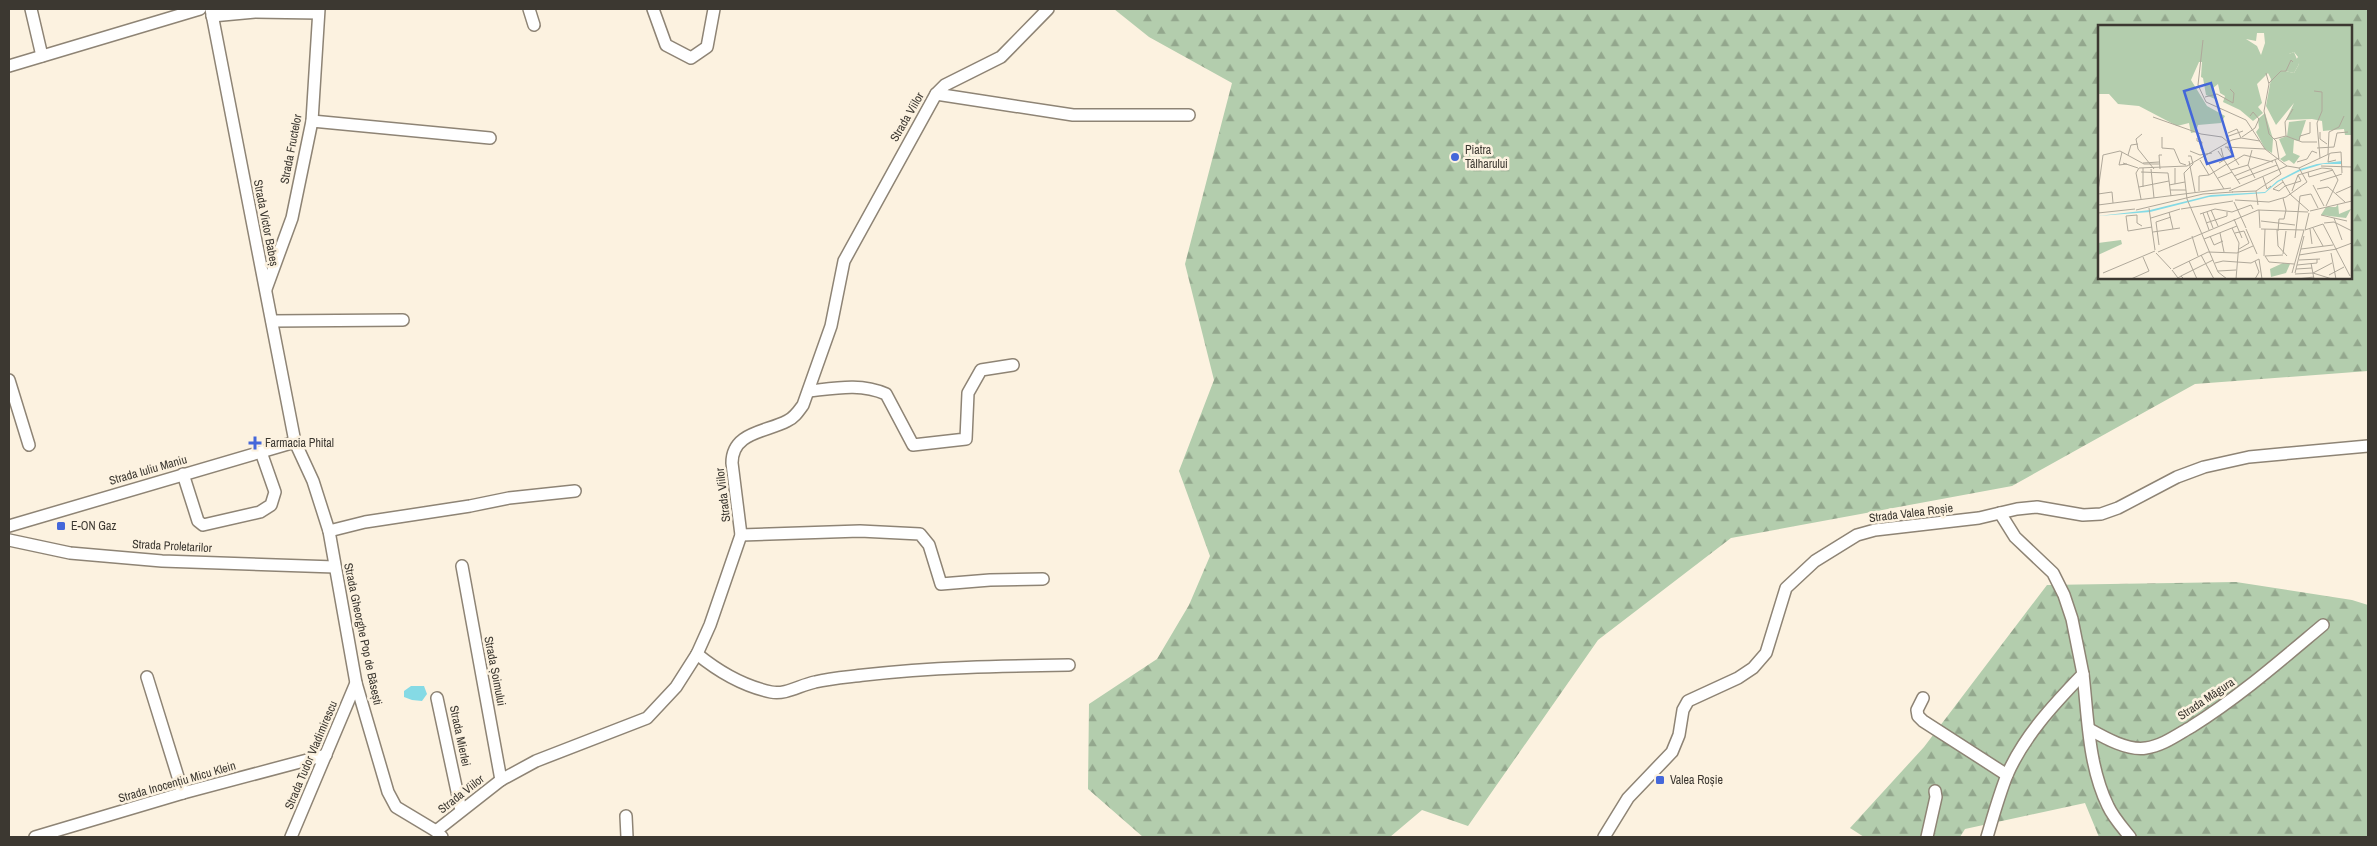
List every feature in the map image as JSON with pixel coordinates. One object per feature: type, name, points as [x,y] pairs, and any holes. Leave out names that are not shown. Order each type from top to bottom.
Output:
[{"type":"street","points":[[31,9],[42,56]]},
{"type":"street","points":[[9,66],[200,9]]},
{"type":"street","points":[[529,9],[534,26]]},
{"type":"street","points":[[653,9],[666,45],[691,58],[707,47],[714,9]]},
{"type":"street","name":"Strada Viilor","points":[[439,834],[461,810],[501,780],[570,746],[635,724],[647,718],[676,686],[697,654],[741,535],[732,463],[732,455],[736,447],[751,434],[788,421],[796,415],[809,391],[831,326],[841,275],[851,246],[936,94],[945,85],[1001,57],[1048,9]]},
{"type":"street","points":[[212,12],[318,11]]},
{"type":"street","name":"Strada Fructelor","points":[[265,290],[292,218],[312,121],[318,11]]},
{"type":"street","name":"Strada Victor Babeș","points":[[212,12],[295,442]]},
{"type":"street","points":[[936,94],[1073,115],[1189,116]]},
{"type":"street","points":[[312,121],[490,138]]},
{"type":"street","points":[[272,321],[403,320]]},
{"type":"street","points":[[809,391],[854,386],[872,388],[886,394],[913,446],[966,439],[968,393],[981,370],[1013,366]]},
{"type":"street","points":[[9,380],[29,445]]},
{"type":"street","name":"Strada Iuliu Maniu","points":[[9,526],[295,442]]},
{"type":"street","name":"Strada Gheorghe Pop de Băsești","points":[[295,442],[313,481],[329,531],[356,683],[384,782],[396,807],[439,834]]},
{"type":"street","name":"Strada Valea Roșie","points":[[1604,837],[1628,798],[1672,752],[1679,735],[1683,710],[1688,701],[1738,678],[1761,660],[1766,653],[1786,588],[1815,560],[1851,538],[1875,530],[1971,520],[2037,507],[2083,515],[2101,514],[2118,508],[2177,477],[2204,467],[2249,457],[2368,446]]},
{"type":"street","points":[[183,474],[198,520],[203,525],[260,512],[271,505],[275,492],[260,452]]},
{"type":"street","points":[[329,531],[365,522],[509,498],[575,491]]},
{"type":"street","points":[[2000,513],[2015,537],[2044,562],[2064,595],[2072,619],[2083,674],[2089,729],[2098,781],[2108,807],[2130,837]]},
{"type":"street","points":[[741,535],[860,531],[920,534],[929,545],[941,584],[990,580],[1043,579]]},
{"type":"street","name":"Strada Proletarilor","points":[[9,540],[70,553],[144,559],[335,567]]},
{"type":"street","name":"Strada Șoimului","points":[[462,566],[501,780]]},
{"type":"street","name":"Strada Măgura","points":[[2089,729],[2103,737],[2132,747],[2144,748],[2157,745],[2213,713],[2243,692],[2323,625]]},
{"type":"street","points":[[697,654],[729,677],[777,692],[816,682],[866,675],[998,666],[1069,665]]},
{"type":"street","points":[[1987,837],[2007,775],[2028,737],[2052,707],[2083,674]]},
{"type":"street","points":[[147,677],[183,793]]},
{"type":"street","name":"Strada Tudor Vladimirescu","points":[[291,837],[356,683]]},
{"type":"street","name":"Strada Mierlei","points":[[437,698],[461,810]]},
{"type":"street","points":[[1923,698],[1917,710],[1918,716],[1923,721],[2007,775]]},
{"type":"street","name":"Strada Inocențiu Micu Klein","points":[[36,837],[183,793],[326,755]]},
{"type":"street","points":[[1927,837],[1936,797],[1935,791]]},
{"type":"street","points":[[626,816],[627,837]]},
{"type":"green space","points":[[1114,9],[2368,9],[2368,371],[2195,384],[2012,486],[1731,538],[1598,640],[1468,826],[1422,810],[1390,837],[1143,837],[1088,789],[1089,704],[1157,659],[1189,605],[1210,556],[1179,471],[1214,380],[1185,264],[1232,83],[1149,37]]},
{"type":"green space","points":[[2236,582],[2352,600],[2368,605],[2368,837],[2099,837],[2085,803],[1965,829],[1960,837],[1864,837],[1850,828],[1924,747],[2047,585]]},
{"type":"water","points":[[411,686],[424,686],[427,694],[422,701],[404,697],[404,691]]},
{"type":"place","name":"Piatra Tâlharului","points":[[1455,157]]},
{"type":"place","name":"Farmacia Phital","points":[[255,443]]},
{"type":"place","name":"E-ON Gaz","points":[[61,526]]},
{"type":"place","name":"Valea Roșie","points":[[1660,780]]}]
